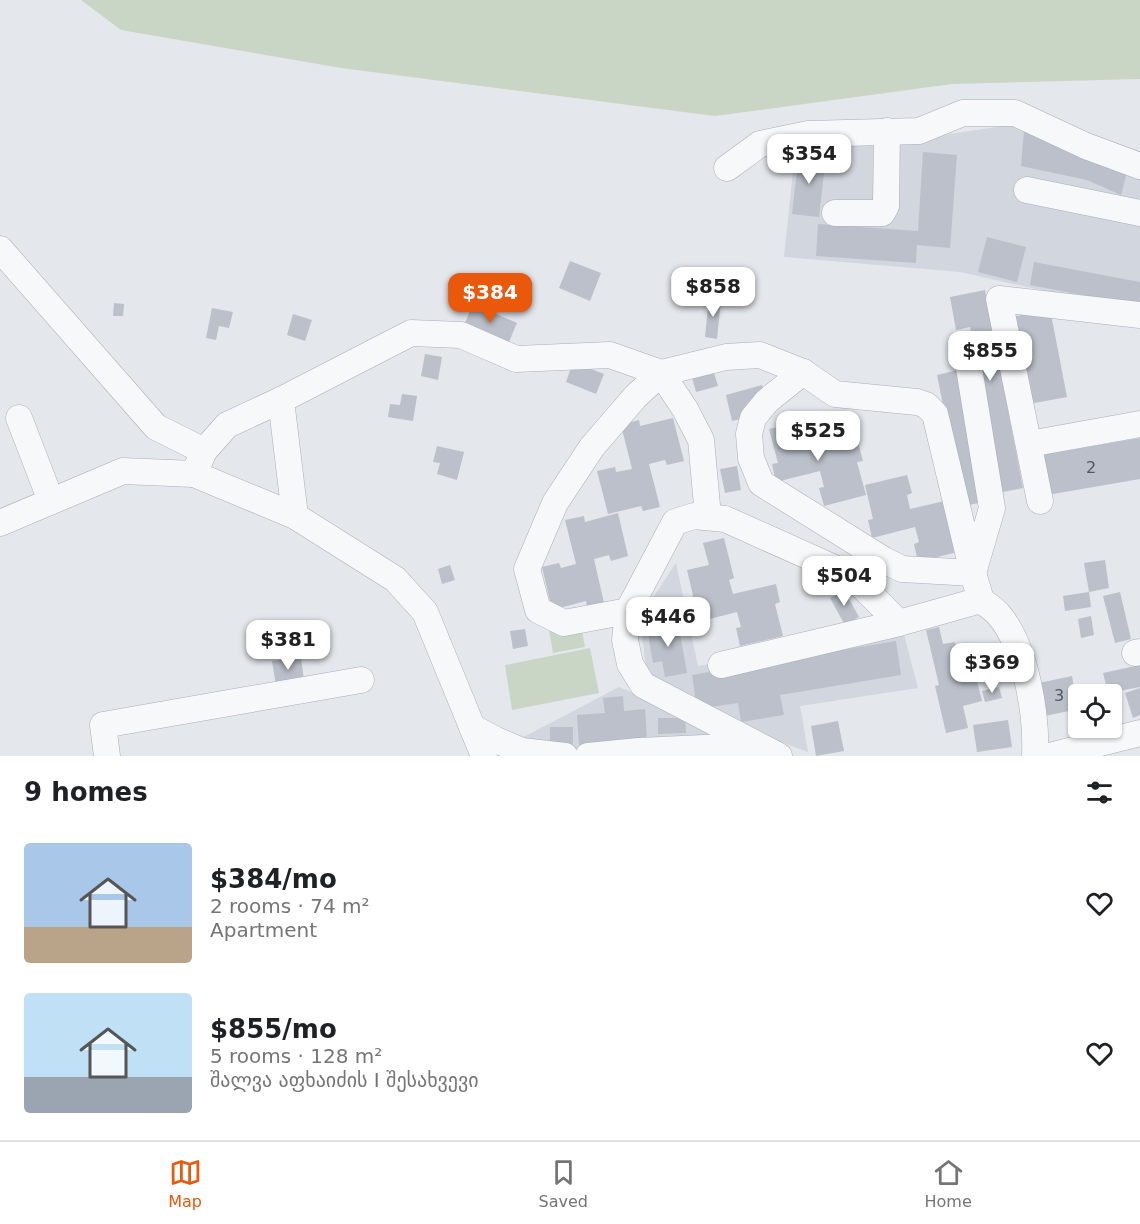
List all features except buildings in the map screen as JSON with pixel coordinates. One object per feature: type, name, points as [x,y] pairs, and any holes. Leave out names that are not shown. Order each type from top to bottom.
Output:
[{"type":"street","points":[[727,168],[760,144],[808,134],[887,130],[919,131],[963,113],[1016,112],[1086,147],[1140,166]]},
{"type":"street","points":[[835,213],[882,213],[886,206],[887,130]]},
{"type":"street","points":[[1027,190],[1140,213]]},
{"type":"street","points":[[0,249],[156,427],[199,463],[295,516],[395,579],[425,612],[484,756]]},
{"type":"street","points":[[1040,501],[999,299],[1140,315]]},
{"type":"street","points":[[0,523],[123,471],[199,463],[226,425],[281,400],[411,333],[461,335],[516,359],[610,355],[661,373],[685,409],[701,440],[708,516]]},
{"type":"street","points":[[628,611],[564,623],[538,610],[527,569],[555,503],[592,447],[636,396],[661,373],[726,357],[760,355],[803,372],[835,394],[926,405],[935,414],[981,600],[998,614],[1013,636],[1033,705],[1036,730],[1035,756]]},
{"type":"street","points":[[967,356],[992,508],[973,573]]},
{"type":"street","points":[[803,372],[767,401],[753,418],[749,434],[752,458],[761,483],[902,569],[973,573]]},
{"type":"street","points":[[281,400],[295,516]]},
{"type":"street","points":[[19,418],[51,501]]},
{"type":"street","points":[[1029,444],[1140,424]]},
{"type":"street","points":[[777,755],[642,685],[630,664],[625,640],[628,611],[675,522],[694,516],[725,519],[852,576],[899,623]]},
{"type":"street","points":[[721,665],[899,623],[981,600]]},
{"type":"street","points":[[107,756],[103,725],[361,680]]},
{"type":"street","points":[[472,727],[522,751],[565,756]]},
{"type":"street","points":[[1049,756],[1140,733]]},
{"type":"street","points":[[588,756],[697,753],[748,746],[777,755]]},
{"type":"shaded area","points":[[1010,125],[1058,135],[1140,170],[1140,312],[960,272],[784,257],[796,142],[910,140]]},
{"type":"shaded area","points":[[676,563],[698,666],[903,631],[918,688],[800,706],[808,752],[694,710],[647,678],[640,617]]},
{"type":"shaded area","points":[[619,687],[703,723],[719,743],[566,755],[501,749]]},
{"type":"green space","points":[[81,0],[1140,0],[1140,79],[952,84],[715,116],[341,68],[121,30]]},
{"type":"green space","points":[[581,625],[585,647],[553,653],[549,630]]},
{"type":"green space","points":[[590,648],[599,693],[512,710],[505,665]]}]
